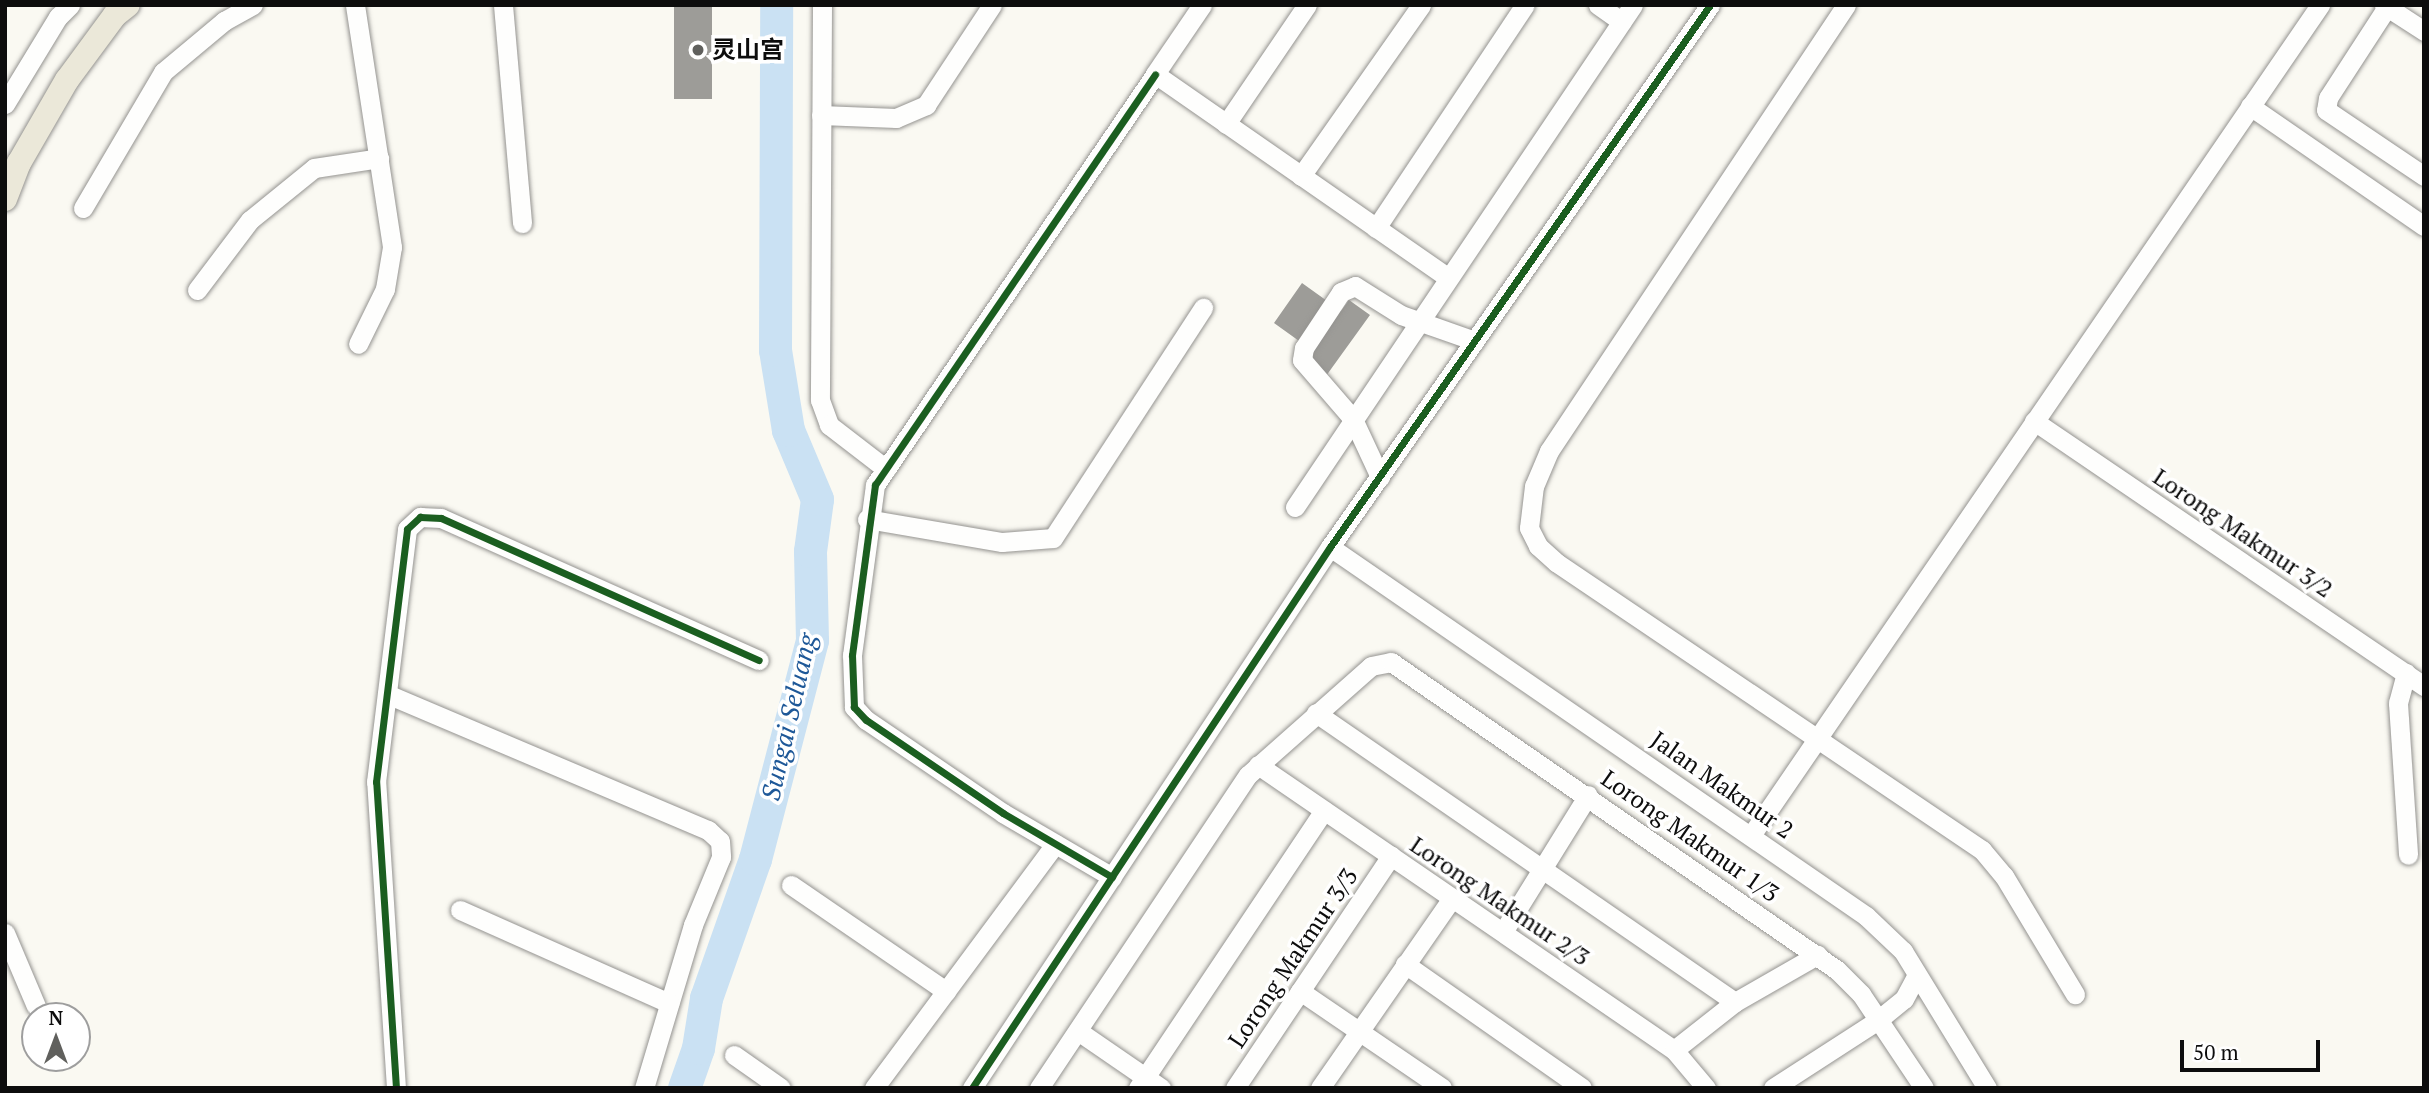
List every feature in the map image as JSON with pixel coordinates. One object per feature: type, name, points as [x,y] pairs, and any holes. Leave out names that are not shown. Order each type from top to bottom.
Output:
[{"type":"main road","points":[[5,199],[19,163],[67,80],[115,15],[128,5]]},
{"type":"street","points":[[5,104],[58,17],[70,5]]},
{"type":"street","points":[[83,208],[163,72],[225,21],[253,5]]},
{"type":"street","points":[[355,5],[392,247],[390,270],[358,344]]},
{"type":"street","points":[[503,5],[522,223]]},
{"type":"street","points":[[822,5],[820,400],[829,425],[886,470]]},
{"type":"street","points":[[821,115],[896,118],[926,105],[992,5]]},
{"type":"street","points":[[1112,877],[1055,844],[878,727],[854,707],[852,655],[867,519],[875,485],[1202,5]]},
{"type":"street","points":[[1226,124],[1307,5]]},
{"type":"street","points":[[1301,176],[1420,5]]},
{"type":"street","points":[[1376,228],[1525,5]]},
{"type":"street","points":[[1295,508],[1447,277],[1628,13],[1598,5]]},
{"type":"street","points":[[972,1088],[1331,547],[1710,5]]},
{"type":"street","points":[[1846,5],[1549,451],[1528,509],[1529,528],[1538,546],[1557,563],[1818,736],[1982,850],[2004,876],[2075,994]]},
{"type":"street","points":[[1752,834],[2320,5]]},
{"type":"street","points":[[2421,24],[2386,6],[2328,98],[2326,110],[2424,176]]},
{"type":"street","points":[[1155,74],[1447,277]]},
{"type":"street","points":[[2250,106],[2424,226]]},
{"type":"street","points":[[197,290],[250,220],[314,168],[379,158]]},
{"type":"street","points":[[1380,477],[1353,419],[1305,365],[1302,354],[1341,292],[1355,286],[1401,315],[1419,319],[1475,341]]},
{"type":"street","points":[[867,519],[1002,542],[1053,538],[1203,308]]},
{"type":"street","name":"Lorong Makmur 3/2","points":[[2034,421],[2424,685]]},
{"type":"street","points":[[396,1088],[376,812],[407,529],[420,517],[440,518],[759,660]]},
{"type":"street","name":"Jalan Makmur 2","points":[[1331,547],[1752,834],[1866,916],[1903,951],[1987,1088]]},
{"type":"street","name":"Lorong Makmur 1/3","points":[[1316,713],[1371,666],[1391,663],[1588,795],[1817,955],[1861,994],[1919,1086]]},
{"type":"street","points":[[2406,673],[2398,703],[2408,855]]},
{"type":"street","points":[[387,694],[708,830],[720,841],[721,857],[669,1003],[644,1088]]},
{"type":"street","points":[[1039,1088],[1258,765],[1316,713],[1735,1002]]},
{"type":"street","name":"Lorong Makmur 2/3","points":[[1258,765],[1674,1050],[1706,1088]]},
{"type":"street","points":[[1503,932],[1588,795]]},
{"type":"street","points":[[1078,1031],[1148,1084],[1324,810]]},
{"type":"street","points":[[874,1088],[1055,844]]},
{"type":"street","name":"Lorong Makmur 3/3","points":[[1235,1088],[1391,856]]},
{"type":"street","points":[[791,885],[946,991]]},
{"type":"street","points":[[1320,1088],[1451,898]]},
{"type":"street","points":[[460,910],[669,1003]]},
{"type":"street","points":[[5,933],[34,1002]]},
{"type":"street","points":[[1674,1050],[1735,1002],[1817,955]]},
{"type":"street","points":[[1405,964],[1582,1088]]},
{"type":"street","points":[[1773,1088],[1878,1020],[1904,999],[1917,975]]},
{"type":"street","points":[[1300,990],[1442,1088]]},
{"type":"street","points":[[734,1055],[781,1088]]},
{"type":"building","name":"灵山宫","points":[[674,5],[712,5],[712,99],[674,99]]},
{"type":"building","points":[[1302,283],[1341,311],[1349,300],[1370,315],[1326,376],[1305,361],[1313,351],[1274,323]]},
{"type":"waterway","name":"Sungai Seluang","points":[[684,1088],[698,1048],[706,998],[755,859],[812,640],[810,551],[817,499],[788,430],[775,350],[776,5]]},
{"type":"cycle path","points":[[972,1088],[1330,547],[1710,5]]},
{"type":"cycle path","points":[[1112,877],[1003,813],[866,720],[854,707],[852,655],[875,485],[1155,74]]},
{"type":"cycle path","points":[[396,1088],[376,782],[407,529],[420,517],[441,518],[759,660]]},
{"type":"place","name":"灵山宫","points":[[698,50]]}]
